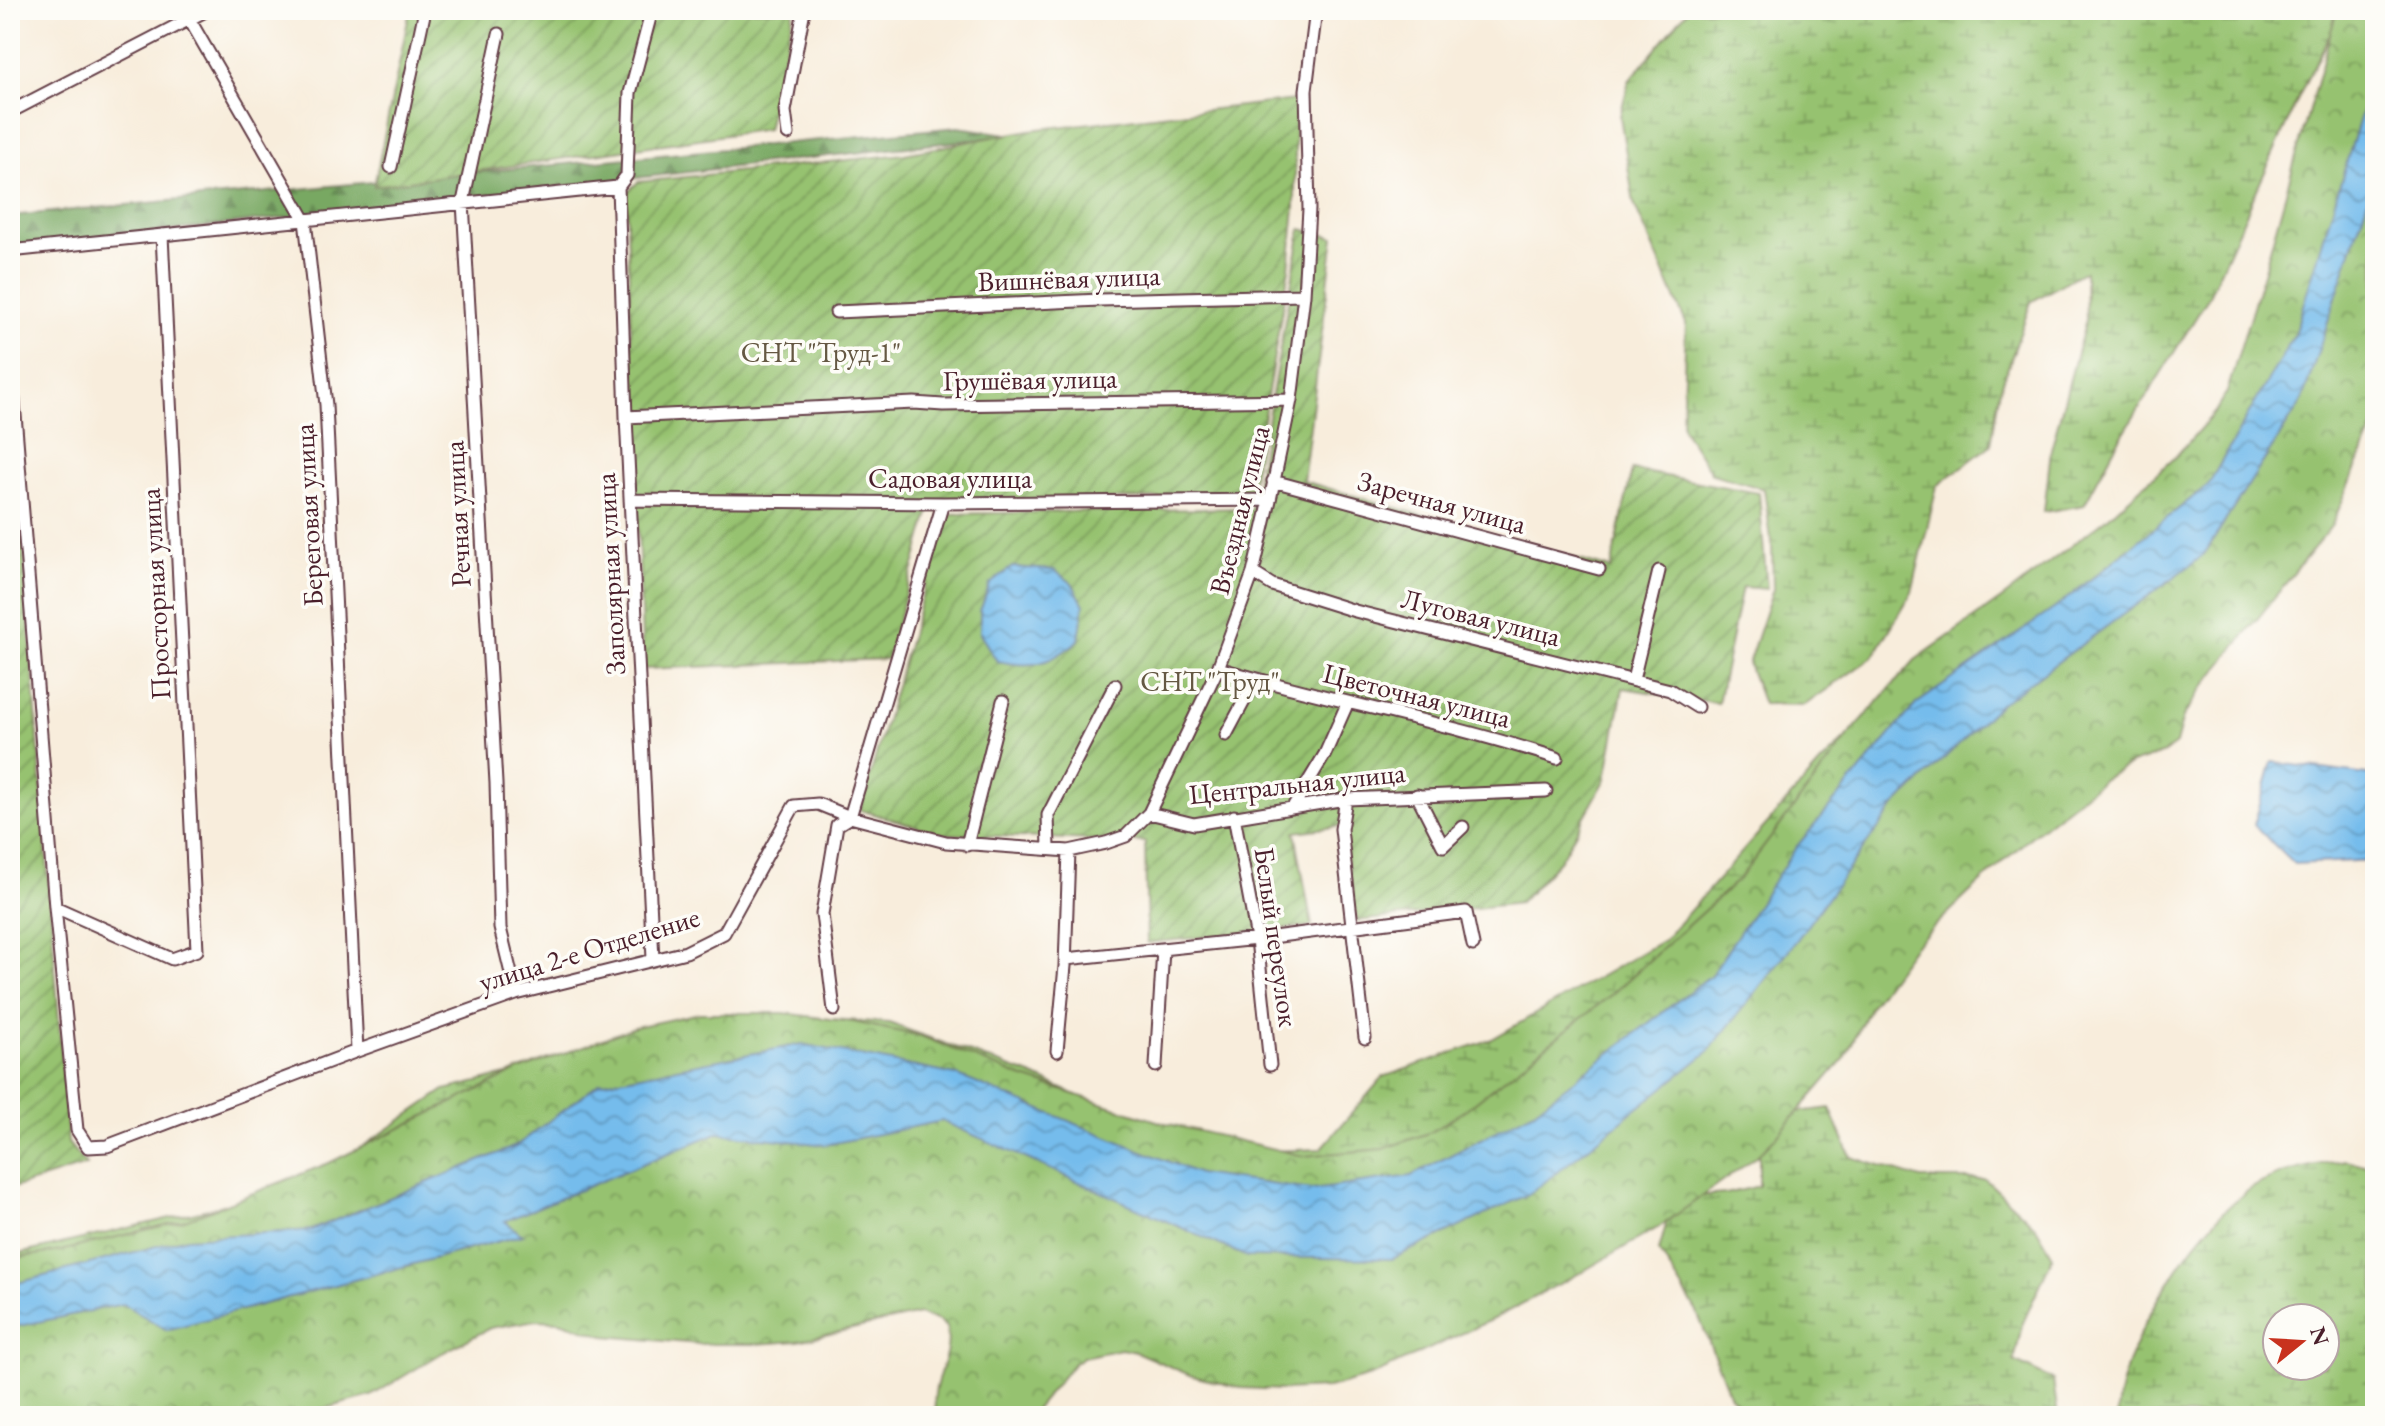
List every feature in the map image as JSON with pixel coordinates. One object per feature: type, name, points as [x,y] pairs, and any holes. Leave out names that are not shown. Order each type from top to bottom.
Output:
[{"type":"street","points":[[10,112],[186,14],[207,10]]},
{"type":"street","points":[[391,167],[425,10]]},
{"type":"street","name":"Заполярная улица","points":[[652,10],[630,93],[627,175],[618,187],[626,417],[653,959]]},
{"type":"street","points":[[788,134],[785,111],[804,10]]},
{"type":"street","name":"Въездная улица","points":[[1069,851],[1126,836],[1149,813],[1218,668],[1253,573],[1291,400],[1304,295],[1309,209],[1306,90],[1316,10]]},
{"type":"street","name":"Береговая улица","points":[[186,14],[305,220],[327,421],[357,1051]]},
{"type":"street","name":"Речная улица","points":[[499,34],[463,202],[496,783],[500,928],[516,994]]},
{"type":"street","points":[[10,251],[618,187]]},
{"type":"street","name":"Просторная улица","points":[[55,907],[172,959],[197,950],[162,235]]},
{"type":"street","name":"Вишнёвая улица","points":[[836,312],[1304,295]]},
{"type":"street","points":[[10,353],[55,907]]},
{"type":"street","name":"Грушёвая улица","points":[[626,417],[914,403],[1291,400]]},
{"type":"street","name":"Заречная улица","points":[[1273,481],[1599,569]]},
{"type":"street","name":"Садовая улица","points":[[630,500],[943,503],[1270,500]]},
{"type":"street","points":[[834,1010],[822,914],[837,825],[850,817],[943,503]]},
{"type":"street","points":[[1633,680],[1659,571]]},
{"type":"street","name":"Луговая улица","points":[[1253,573],[1272,585],[1355,611],[1670,690],[1697,707]]},
{"type":"street","name":"Цветочная улица","points":[[1218,668],[1499,739],[1557,758]]},
{"type":"street","points":[[1226,735],[1256,679]]},
{"type":"street","points":[[1049,848],[1048,815],[1115,685]]},
{"type":"street","points":[[967,845],[1003,701]]},
{"type":"street","name":"Белый переулок","points":[[1293,807],[1325,754],[1348,702]]},
{"type":"street","name":"Центральная улица","points":[[1149,813],[1194,824],[1346,799],[1546,791]]},
{"type":"street","points":[[1417,795],[1443,846],[1463,827]]},
{"type":"street","points":[[1346,799],[1341,829],[1365,1038]]},
{"type":"street","name":"улица 2-е Отделение","points":[[55,907],[77,1130],[88,1147],[107,1146],[516,994],[686,952],[724,933],[794,806],[818,804],[850,817],[946,842],[1069,851]]},
{"type":"street","name":"Белый переулок","points":[[1234,816],[1257,939],[1270,1065]]},
{"type":"street","points":[[1057,1051],[1066,959],[1069,851]]},
{"type":"street","points":[[1066,959],[1257,939],[1466,912],[1473,945]]},
{"type":"street","points":[[1156,1066],[1163,949]]},
{"type":"green space","points":[[410,10],[794,10],[767,129],[374,186]]},
{"type":"green space","points":[[1688,10],[2343,10],[2306,81],[2208,298],[2115,447],[2084,505],[2044,512],[2051,449],[2086,320],[2085,271],[2031,302],[1999,393],[1991,445],[1937,486],[1912,592],[1874,656],[1805,705],[1763,704],[1748,664],[1773,589],[1772,546],[1764,489],[1712,474],[1682,427],[1686,323],[1634,204],[1620,116],[1629,81]]},
{"type":"green space","points":[[2337,10],[2375,10],[2375,424],[2332,525],[2201,690],[2183,717],[2176,744],[2164,753],[2131,764],[2105,778],[2027,840],[1968,894],[1913,947],[1869,1008],[1845,1058],[1778,1135],[1756,1157],[1661,1226],[1495,1318],[1371,1376],[1328,1388],[1241,1388],[1192,1376],[1136,1352],[1121,1349],[1083,1357],[1073,1364],[1030,1416],[937,1416],[935,1393],[948,1338],[946,1327],[939,1321],[919,1314],[798,1341],[756,1344],[700,1344],[604,1336],[560,1321],[536,1320],[490,1328],[371,1396],[296,1416],[10,1416],[10,1259],[61,1251],[185,1220],[329,1163],[517,1071],[635,1027],[700,1013],[784,1013],[853,1022],[921,1036],[1021,1077],[1157,1121],[1303,1156],[1383,1149],[1431,1132],[1469,1107],[1612,994],[1739,879],[1854,729],[1915,660],[2106,519],[2177,455],[2215,412],[2227,392]]},
{"type":"green space","points":[[2375,20],[2375,69],[2294,335],[2208,485],[2055,608],[1916,704],[1797,846],[1711,975],[1534,1111],[1411,1176],[1312,1190],[1199,1174],[956,1075],[802,1044],[599,1083],[516,1146],[311,1230],[187,1238],[10,1285],[10,1256],[305,1186],[445,1090],[551,1064],[614,1039],[772,1015],[889,1023],[1031,1075],[1171,1137],[1267,1151],[1321,1149],[1383,1077],[1492,1039],[1665,939],[1820,764],[1914,670],[2139,508],[2224,401],[2274,307],[2344,140]]},
{"type":"green space","name":"СНТ \"Труд-1\"","points":[[1295,100],[1295,208],[1289,269],[1250,496],[932,503],[887,659],[643,669],[626,193],[638,182],[904,154],[1030,130]]},
{"type":"green space","points":[[958,127],[1014,135],[10,249],[10,216]]},
{"type":"green space","name":"СНТ \"Труд\"","points":[[1301,229],[1334,237],[1303,481],[1611,569],[1632,470],[1759,493],[1767,589],[1742,587],[1718,703],[1623,688],[1606,779],[1560,860],[1520,903],[1357,921],[1342,826],[1295,832],[1312,926],[1147,943],[1145,842],[943,834],[860,810],[946,514],[1252,508]]},
{"type":"green space","points":[[10,362],[68,1143],[86,1165],[10,1189]]},
{"type":"green space","points":[[1830,1108],[1851,1157],[1921,1179],[1985,1179],[2036,1227],[2053,1256],[2022,1325],[2014,1361],[2053,1380],[2058,1416],[1750,1416],[1730,1396],[1697,1312],[1659,1251],[1673,1198],[1726,1194],[1759,1186],[1759,1143],[1782,1114]]},
{"type":"green space","points":[[2346,1160],[2375,1168],[2375,1416],[2117,1416],[2130,1357],[2145,1324],[2184,1258],[2230,1206],[2252,1188],[2298,1169]]},
{"type":"water","points":[[2375,69],[2375,177],[2302,401],[2203,556],[1999,705],[1893,808],[1796,941],[1708,1052],[1531,1193],[1392,1259],[1247,1257],[942,1121],[825,1145],[717,1133],[505,1221],[522,1235],[167,1330],[123,1304],[10,1328],[10,1285],[187,1238],[311,1230],[516,1146],[599,1083],[802,1044],[956,1075],[1199,1174],[1312,1190],[1411,1176],[1534,1111],[1711,975],[1797,846],[1916,704],[2055,608],[2208,485],[2294,335]]},
{"type":"water","points":[[1012,567],[1054,570],[1072,583],[1084,605],[1079,640],[1059,655],[1032,664],[997,661],[980,634],[980,611],[990,584]]},
{"type":"water","points":[[2272,762],[2375,776],[2375,860],[2294,864],[2254,825]]}]
